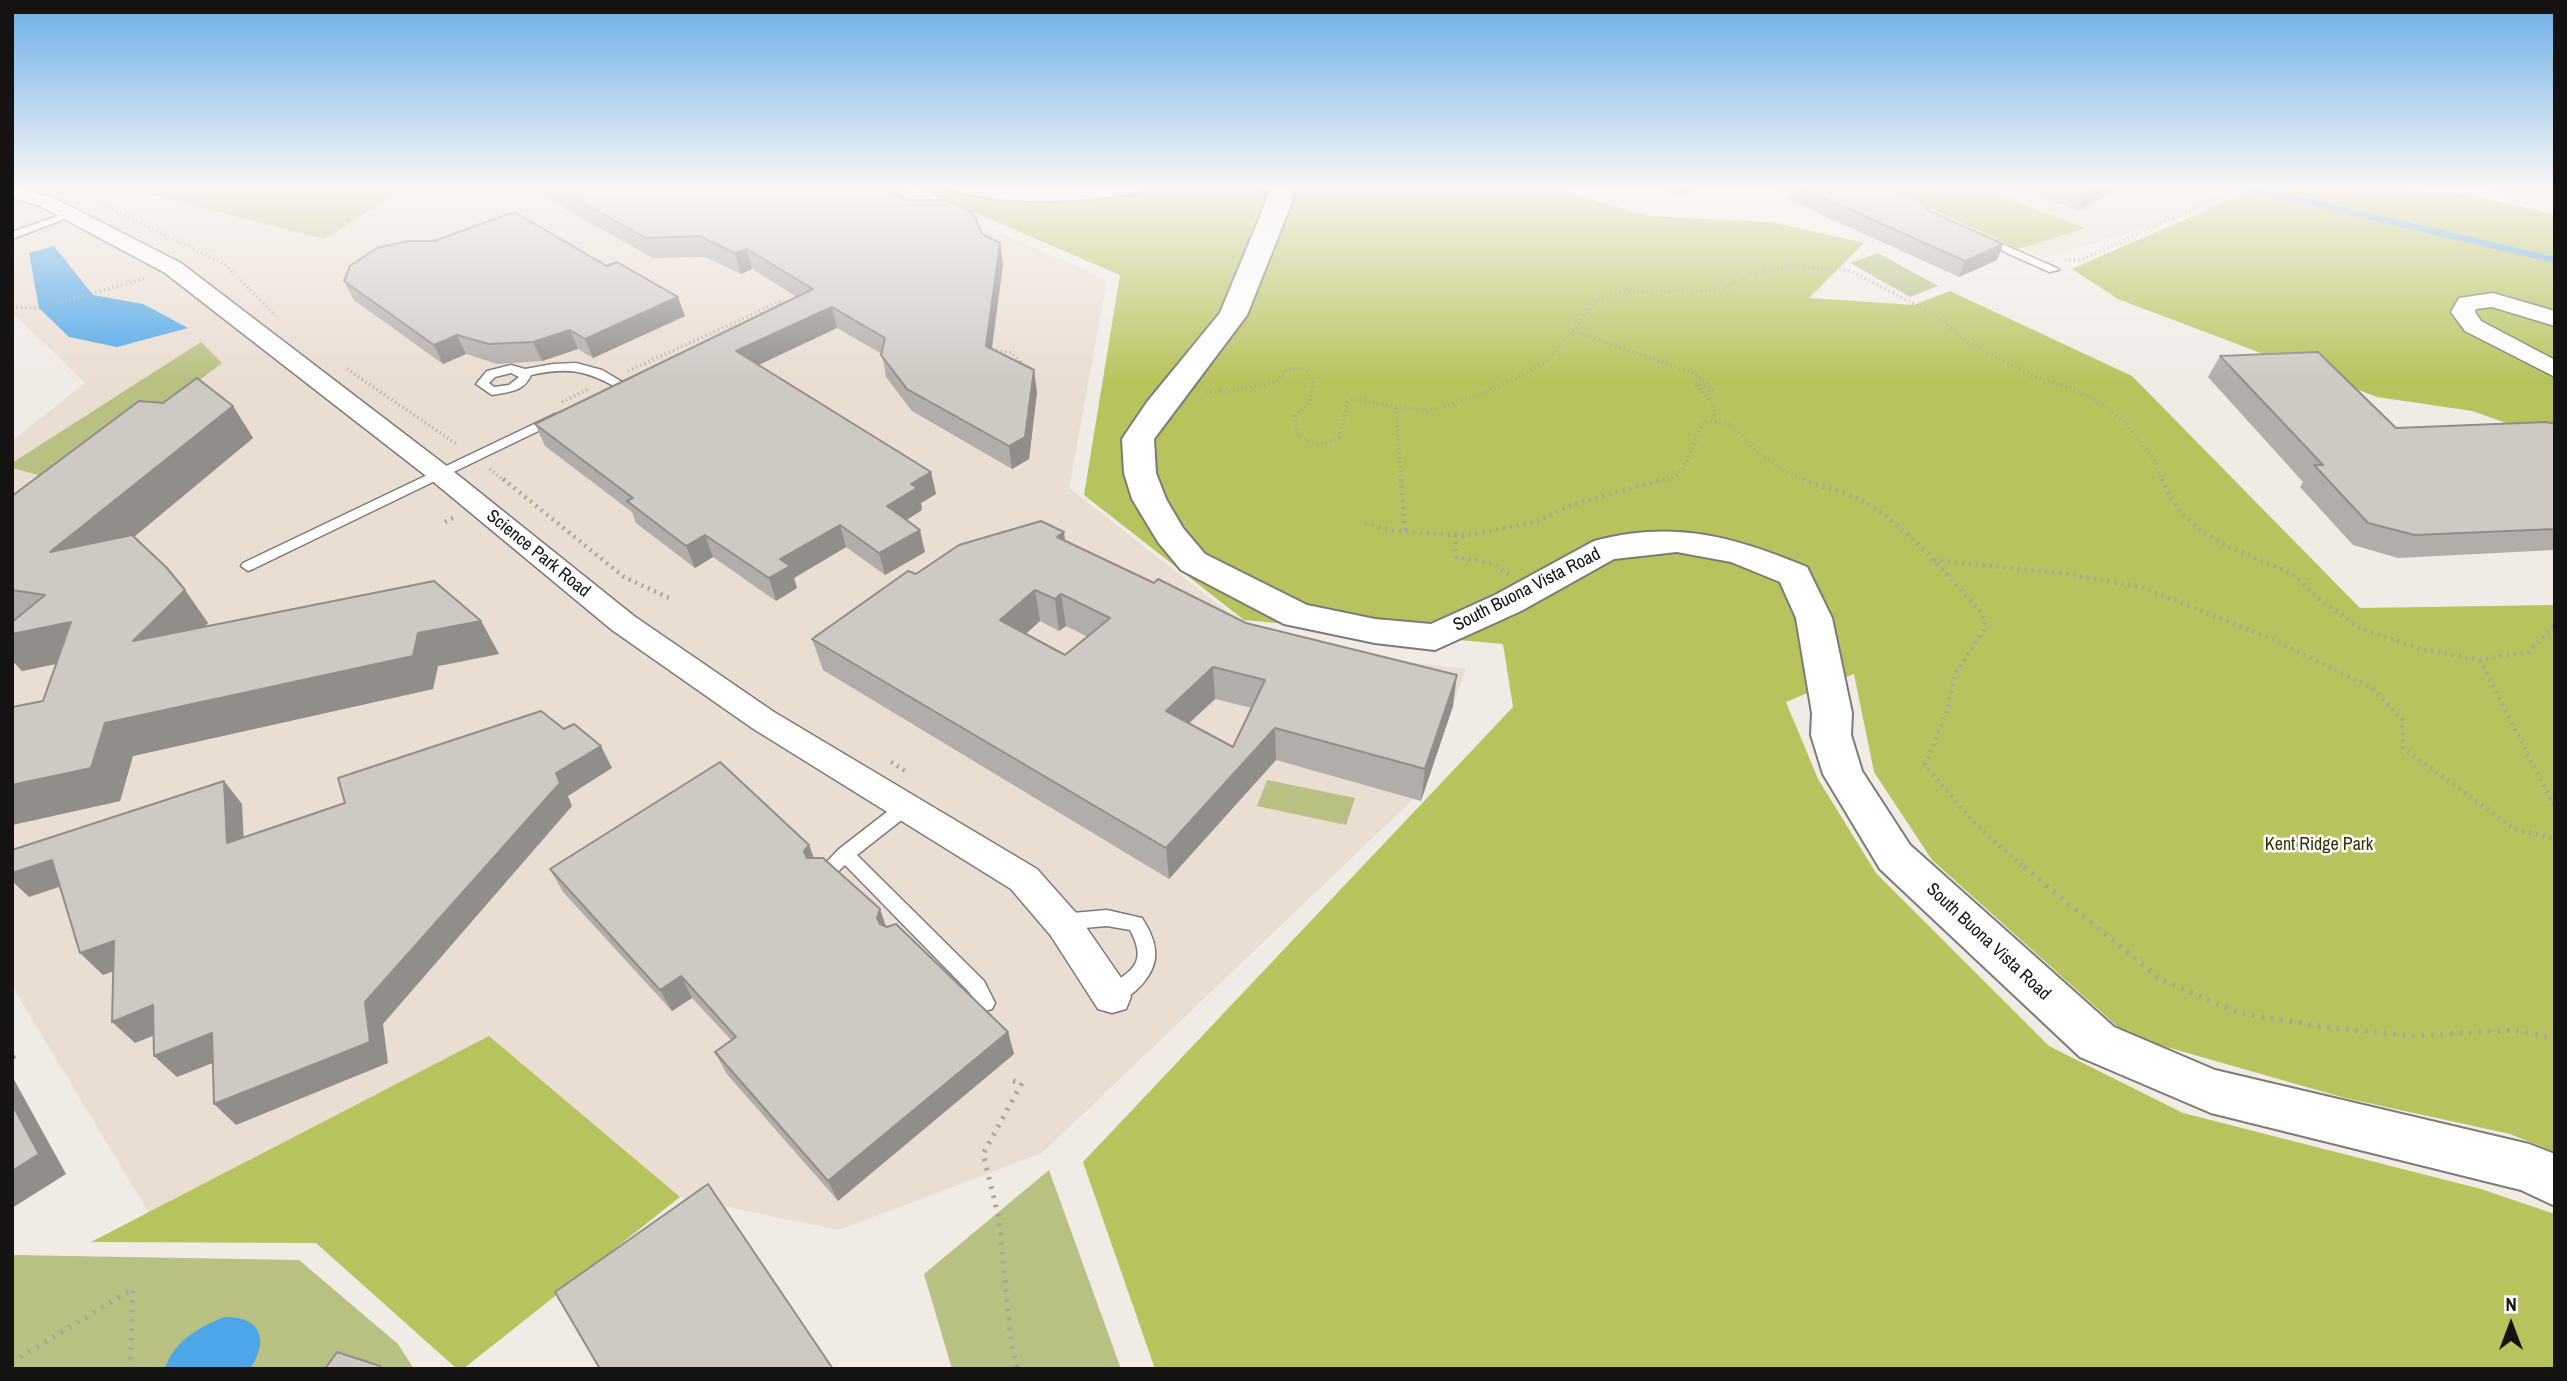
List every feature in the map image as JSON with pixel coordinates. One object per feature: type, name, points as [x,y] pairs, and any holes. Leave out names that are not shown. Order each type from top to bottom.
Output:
[{"type":"street","name":"Science Park Road","points":[[139,250],[173,268],[439,473],[623,623],[754,714],[1024,879],[1061,922],[1112,997]]},
{"type":"street","name":"South Buona Vista Road","points":[[1259,250],[1233,315],[1158,409],[1138,439],[1140,473],[1149,499],[1170,534],[1193,562],[1297,615],[1375,631],[1435,637],[1508,603],[1606,549],[1677,541],[1739,552],[1794,575],[1814,618],[1832,713],[1831,735],[1843,774],[1895,857],[2097,1042],[2211,1091],[2529,1168],[2555,1181]]},
{"type":"street","points":[[2555,319],[2493,300],[2468,303],[2463,312],[2473,326],[2555,370]]},
{"type":"lane","points":[[2009,250],[2053,270]]},
{"type":"lane","points":[[525,373],[553,367],[582,368],[597,370],[623,386]]},
{"type":"lane","points":[[248,566],[567,412]]},
{"type":"lane","points":[[824,874],[845,854],[907,806]]},
{"type":"lane","points":[[845,854],[910,930],[978,987],[985,1003]]},
{"type":"lane","name":"Science Park Road","points":[[1061,922],[1107,918],[1136,923],[1146,939],[1147,961],[1131,985],[1112,997]]},
{"type":"path","points":[[2062,260],[2081,260],[2102,250]]},
{"type":"path","points":[[2506,250],[2555,262]]},
{"type":"path","points":[[1194,391],[1256,387],[1276,383],[1289,369],[1305,369],[1314,381],[1310,401],[1295,416],[1297,433],[1306,441],[1322,445],[1339,437],[1348,401],[1352,398],[1364,397],[1396,408],[1426,411],[1440,409],[1543,364],[1596,301],[1617,292],[1708,291],[1726,288],[1751,274],[1770,268],[1793,265],[1851,271],[1930,312],[1969,343],[2035,377],[2068,387],[2099,402],[2122,420],[2153,457],[2170,498],[2182,514],[2201,531],[2228,547],[2293,574],[2318,598],[2359,628],[2421,649],[2480,660],[2529,652],[2555,624]]},
{"type":"path","points":[[12,307],[39,308],[154,276]]},
{"type":"path","points":[[1573,331],[1694,373],[1715,391],[1695,383],[1715,407],[1713,421]]},
{"type":"path","points":[[992,349],[1012,353],[1020,362],[1015,371]]},
{"type":"path","points":[[1396,408],[1405,532]]},
{"type":"path","points":[[1365,523],[1405,532],[1479,535],[1538,521],[1571,505],[1676,476],[1686,461],[1699,427],[1713,421],[1732,425],[1758,453],[1785,471],[1868,504],[1933,560],[1981,612],[1985,622],[1983,631],[1955,675],[1946,713],[1925,765],[1975,824],[2068,906],[2160,979],[2238,1013],[2325,1027],[2412,1036],[2515,1030],[2555,1039]]},
{"type":"path","points":[[474,456],[624,577],[671,599]]},
{"type":"path","points":[[1455,535],[1456,557],[1495,564],[1514,579]]},
{"type":"path","points":[[1933,560],[2066,574],[2141,587],[2270,638],[2372,688],[2402,719],[2403,748],[2515,829],[2555,839]]},
{"type":"path","points":[[2480,660],[2555,808]]},
{"type":"path","points":[[1013,1081],[1022,1083],[983,1154],[999,1219],[1011,1341],[1017,1369]]},
{"type":"path","points":[[12,1362],[133,1289],[130,1369]]},
{"type":"shaded area","points":[[12,250],[1041,250],[1107,280],[1069,488],[1271,646],[1466,669],[1423,790],[1042,1153],[839,1230],[680,1197],[489,1036],[149,1213],[12,986],[12,441],[85,383],[12,312]]},
{"type":"shaded area","points":[[2028,250],[2070,250],[2044,258]]},
{"type":"green space","name":"Kent Ridge Park","points":[[1063,250],[1857,250],[1809,298],[1914,305],[1950,291],[2132,376],[2360,608],[2555,605],[2555,1152],[2510,1134],[2345,1098],[2128,1036],[1932,860],[1874,772],[1854,674],[1786,702],[1818,779],[1876,873],[2049,1046],[2183,1113],[2481,1189],[2555,1214],[2555,1369],[1155,1369],[1083,1162],[1513,707],[1503,644],[1244,620],[1084,495],[1120,275]]},
{"type":"green space","points":[[2114,250],[2555,250],[2555,440],[2472,411],[2377,397],[2118,299],[2072,269]]},
{"type":"green space","points":[[1878,253],[1938,286],[1910,297],[1850,263]]},
{"type":"green space","points":[[201,342],[222,363],[65,482],[12,468],[12,463]]},
{"type":"green space","points":[[1267,780],[1355,798],[1346,825],[1257,806]]},
{"type":"green space","points":[[489,1036],[680,1197],[463,1369],[457,1369],[316,1243],[91,1242]]},
{"type":"green space","points":[[1049,1170],[1121,1369],[952,1369],[924,1274]]},
{"type":"green space","points":[[12,1255],[299,1260],[398,1344],[414,1369],[12,1369]]},
{"type":"water","points":[[58,250],[93,295],[143,304],[188,328],[117,347],[69,337],[39,308],[29,253]]},
{"type":"water","points":[[225,1317],[247,1321],[258,1332],[259,1349],[250,1369],[165,1369],[174,1351],[189,1336]]},
{"type":"building","points":[[373,250],[580,250],[607,266],[617,262],[678,297],[585,339],[570,330],[533,342],[489,344],[457,335],[434,345],[344,281],[350,266]]},
{"type":"building","points":[[749,250],[999,250],[986,346],[1034,370],[1025,437],[1009,446],[907,389],[881,355],[885,338],[832,307],[736,351],[931,472],[911,484],[917,488],[887,506],[920,530],[879,553],[840,525],[780,559],[790,566],[769,578],[705,535],[686,546],[627,501],[633,498],[535,424],[813,289]]},
{"type":"building","points":[[1942,250],[1989,250],[1965,261]]},
{"type":"building","points":[[2318,352],[2396,428],[2547,422],[2555,424],[2555,529],[2415,535],[2368,523],[2314,465],[2323,465],[2220,356]]},
{"type":"building","points":[[197,378],[233,406],[50,552],[132,535],[166,567],[185,590],[133,641],[434,581],[481,621],[418,633],[413,656],[105,723],[91,768],[12,785],[12,707],[43,701],[71,622],[12,634],[12,622],[45,595],[12,590],[12,496],[139,401],[163,403]]},
{"type":"building","points":[[1041,521],[1064,532],[1057,537],[1154,583],[1158,579],[1246,623],[1457,675],[1425,769],[1275,728],[1166,848],[812,639],[908,571],[916,574],[959,545]],"holes":[[[1035,590],[1055,599],[1061,594],[1110,618],[1065,655],[1000,620]],[[1213,667],[1265,680],[1233,747],[1166,711]]]},
{"type":"building","points":[[541,711],[564,729],[574,724],[601,746],[556,773],[560,783],[365,1002],[370,1042],[214,1104],[212,1033],[154,1056],[153,1005],[112,1022],[114,941],[80,953],[52,860],[12,873],[12,850],[224,781],[227,843],[345,803],[338,778]]},
{"type":"building","points":[[720,762],[809,845],[804,851],[807,858],[823,858],[880,909],[877,918],[880,924],[887,927],[896,924],[1008,1032],[828,1181],[715,1052],[736,1037],[681,976],[660,990],[550,869]]},
{"type":"building","points":[[12,1104],[39,1154],[12,1171]]},
{"type":"building","points":[[708,1184],[833,1369],[600,1369],[555,1292]]},
{"type":"building","points":[[337,1352],[380,1366],[378,1369],[325,1369]]},
{"type":"waterway","points":[[2514,250],[2555,260]]}]
